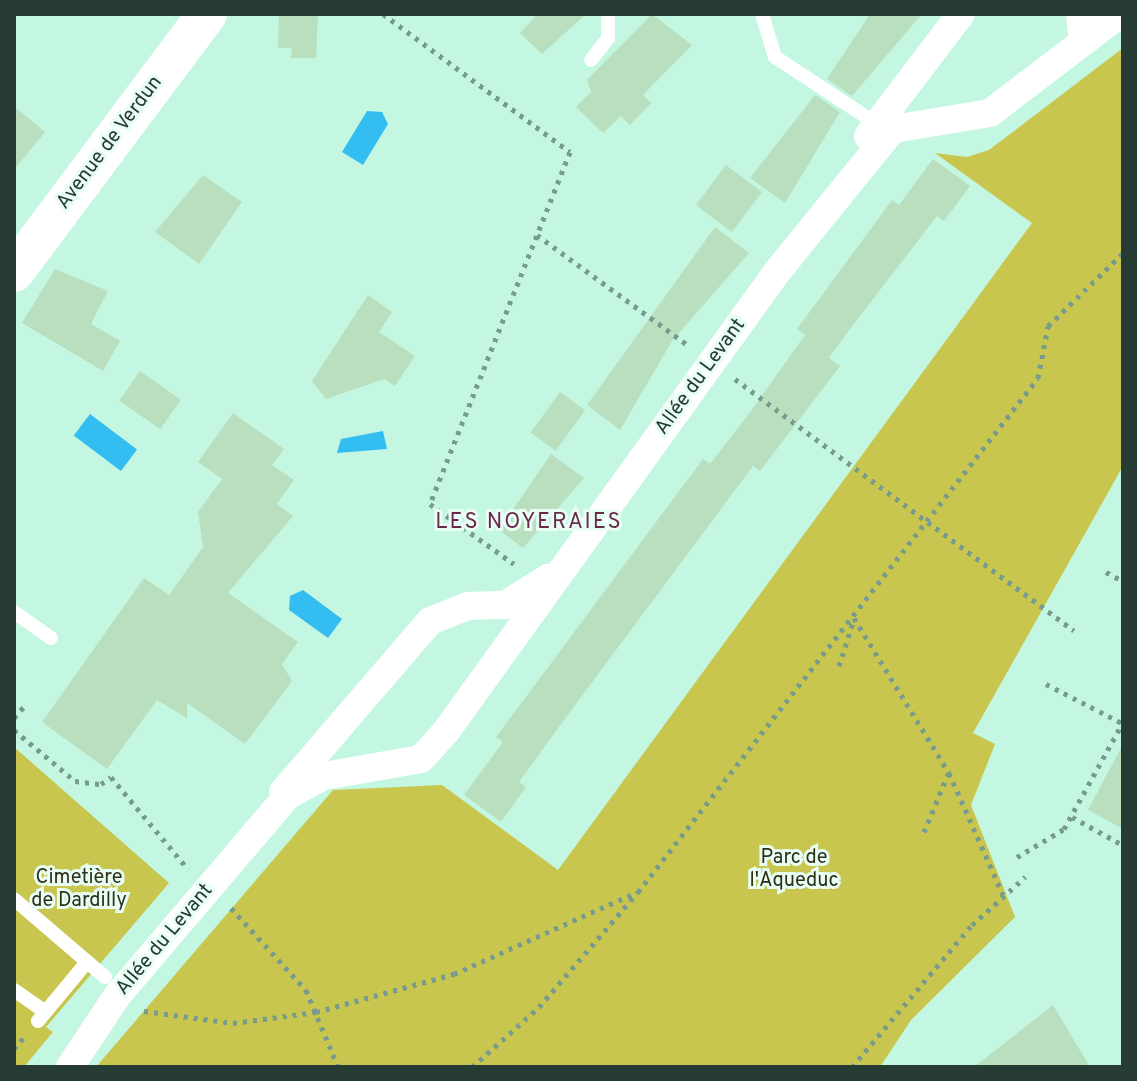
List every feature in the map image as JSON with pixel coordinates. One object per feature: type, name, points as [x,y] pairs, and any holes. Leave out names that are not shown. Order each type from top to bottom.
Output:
[{"type":"street","name":"Avenue de Verdun","points":[[14,272],[207,14]]},
{"type":"street","name":"Allée du Levant","points":[[837,193],[877,124],[961,14]]},
{"type":"street","name":"Allée du Levant","points":[[236,854],[287,796],[350,770],[421,759],[837,193],[897,126],[990,113],[1082,28],[1120,14]]},
{"type":"street","points":[[914,78],[915,101],[935,122]]},
{"type":"street","name":"Allée du Levant","points":[[70,1067],[117,996],[337,728],[430,621],[526,595],[567,562]]},
{"type":"street","points":[[482,605],[504,649]]},
{"type":"street","points":[[337,728],[337,749],[350,770]]},
{"type":"lane","points":[[591,60],[608,38],[608,14]]},
{"type":"lane","points":[[762,14],[775,57],[877,124]]},
{"type":"lane","points":[[14,612],[51,638]]},
{"type":"lane","points":[[14,899],[105,977]]},
{"type":"lane","points":[[14,990],[42,1017],[87,962]]},
{"type":"path","points":[[383,14],[570,152],[430,504],[529,575]]},
{"type":"path","points":[[537,235],[686,343]]},
{"type":"path","points":[[472,1067],[539,1007],[638,892],[854,618],[1045,367],[1048,326],[1123,253]]},
{"type":"path","points":[[712,362],[1074,631]]},
{"type":"path","points":[[1106,572],[1123,581]]},
{"type":"path","points":[[839,666],[854,618]]},
{"type":"path","points":[[854,618],[949,773],[1003,895]]},
{"type":"path","points":[[1017,857],[1072,817],[1123,723],[1046,684]]},
{"type":"path","points":[[14,718],[26,704]]},
{"type":"path","points":[[14,730],[75,781],[101,784],[111,777],[193,873]]},
{"type":"path","points":[[924,832],[949,773]]},
{"type":"path","points":[[1072,817],[1123,845]]},
{"type":"path","points":[[852,1067],[1003,895],[1025,877]]},
{"type":"path","points":[[143,1010],[233,1023],[316,1012],[454,974],[638,892]]},
{"type":"path","points":[[231,908],[292,970],[316,1012],[338,1067]]},
{"type":"green space","name":"Parc de l'Aqueduc","points":[[1123,48],[1123,466],[973,733],[995,744],[971,805],[1015,917],[911,1020],[880,1067],[96,1067],[333,790],[442,785],[558,870],[1032,223],[935,153],[967,157],[989,150]]},
{"type":"green space","name":"Cimetière de Dardilly","points":[[14,747],[169,883],[46,1027],[53,1032],[24,1067],[14,1067]]},
{"type":"water","points":[[367,111],[382,112],[388,124],[363,165],[342,152]]},
{"type":"water","points":[[90,414],[137,450],[121,471],[74,436]]},
{"type":"water","points":[[383,431],[387,449],[337,453],[341,439]]},
{"type":"water","points":[[303,590],[342,619],[328,638],[289,610],[290,596]]},
{"type":"building","points":[[279,14],[318,14],[316,58],[291,58],[292,48],[278,48]]},
{"type":"building","points":[[538,14],[586,14],[542,54],[520,33]]},
{"type":"building","points":[[652,14],[692,45],[643,95],[651,103],[630,125],[621,116],[603,133],[576,107],[591,92],[587,80]]},
{"type":"building","points":[[870,14],[922,14],[852,96],[827,79]]},
{"type":"building","points":[[815,95],[840,112],[785,203],[750,178]]},
{"type":"building","points":[[14,106],[45,132],[14,170]]},
{"type":"building","points":[[933,159],[970,186],[944,221],[937,216],[850,329],[829,358],[840,366],[760,471],[753,466],[567,716],[519,782],[526,787],[501,822],[464,795],[503,742],[496,737],[703,459],[710,464],[751,411],[805,335],[797,329],[892,200],[899,205]]},
{"type":"building","points":[[726,165],[762,192],[732,232],[696,205]]},
{"type":"building","points":[[203,175],[242,202],[199,264],[155,232]]},
{"type":"building","points":[[715,227],[749,253],[672,341],[620,430],[587,405]]},
{"type":"building","points":[[55,269],[108,291],[91,324],[120,341],[103,371],[22,323]]},
{"type":"building","points":[[368,295],[392,312],[379,332],[415,356],[395,386],[384,379],[326,399],[312,381]]},
{"type":"building","points":[[140,371],[181,400],[160,429],[119,400]]},
{"type":"building","points":[[560,392],[585,410],[556,451],[531,432]]},
{"type":"building","points":[[233,413],[284,449],[272,465],[294,480],[277,504],[293,516],[228,593],[298,642],[282,664],[292,681],[245,744],[187,703],[187,718],[157,700],[107,769],[42,722],[144,578],[169,595],[203,547],[198,512],[222,479],[198,462]]},
{"type":"building","points":[[551,454],[584,478],[523,548],[499,530]]},
{"type":"building","points":[[1123,744],[1123,829],[1088,810]]},
{"type":"building","points":[[1053,1005],[1090,1067],[974,1067]]},
{"type":"district","name":"LES NOYERAIES","points":[[529,523]]}]
